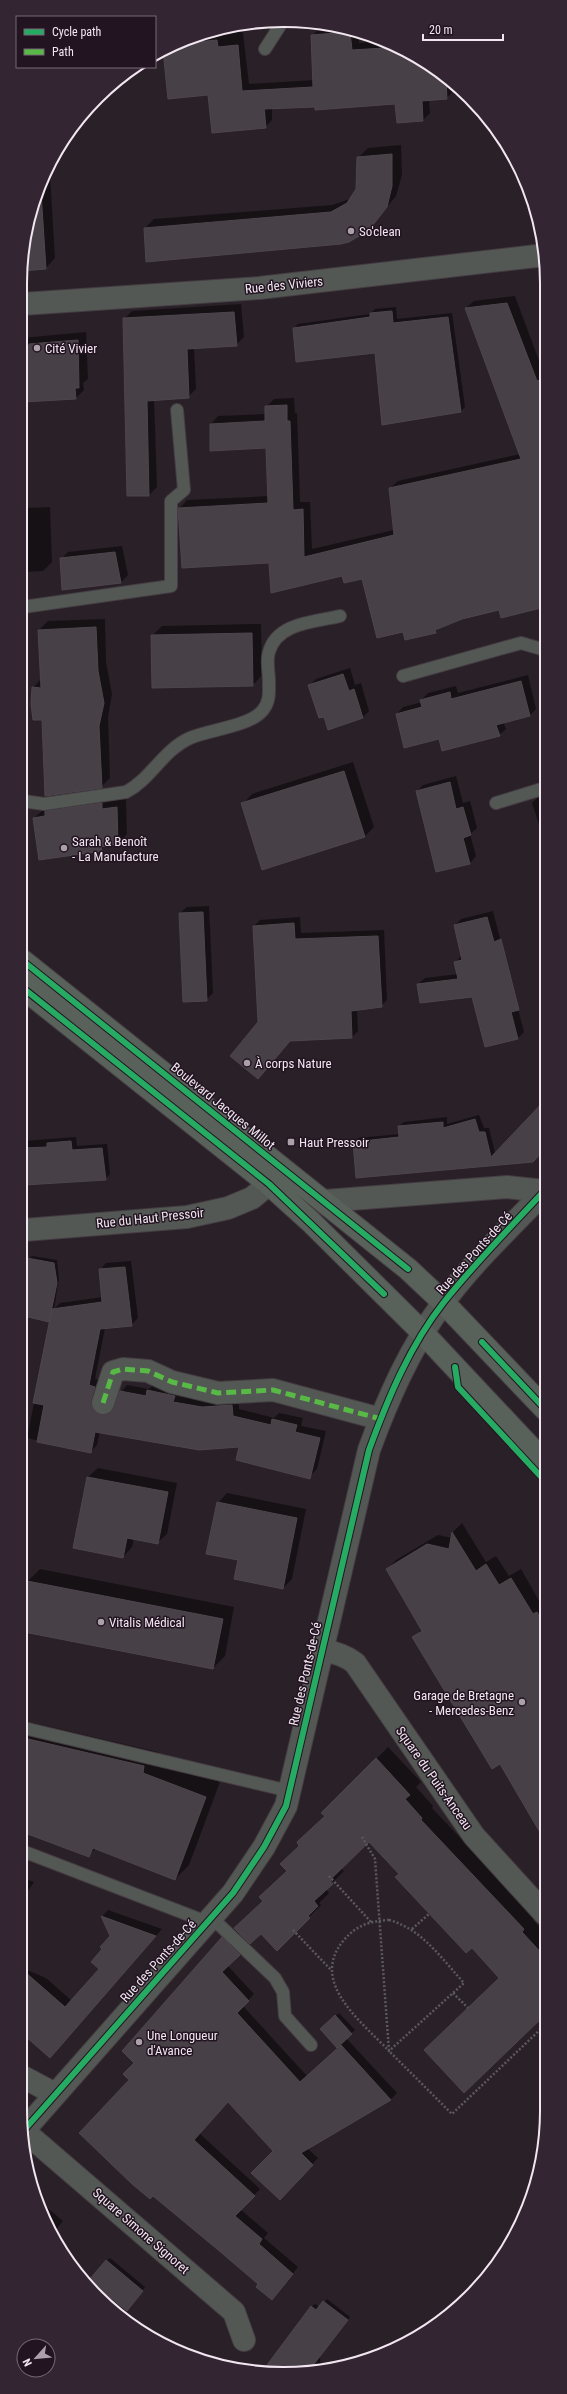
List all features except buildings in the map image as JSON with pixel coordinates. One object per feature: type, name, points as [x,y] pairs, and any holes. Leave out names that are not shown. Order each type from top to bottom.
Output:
[{"type":"main road","name":"Boulevard Jacques Millot","points":[[27,964],[325,1201],[408,1269],[444,1302],[540,1404]]},
{"type":"main road","points":[[27,991],[269,1184],[310,1221],[423,1333],[540,1459]]},
{"type":"street","name":"Rue des Viviers","points":[[27,304],[259,288],[538,257]]},
{"type":"street","name":"Rue du Haut Pressoir","points":[[27,1231],[187,1217],[228,1208],[252,1198],[269,1184]]},
{"type":"street","points":[[325,1201],[507,1187],[540,1191]]},
{"type":"street","name":"Rue des Ponts-de-Cé","points":[[28,2127],[55,2094],[233,1893],[264,1847],[286,1806],[321,1650],[369,1450],[381,1419],[405,1365],[423,1333],[444,1302],[540,1195]]},
{"type":"street","points":[[103,1403],[113,1372],[123,1369],[148,1371],[172,1382],[218,1393],[273,1390],[381,1419]]},
{"type":"street","name":"Square du Puits-Anceau","points":[[321,1650],[335,1652],[355,1663],[474,1836],[540,1909]]},
{"type":"street","points":[[27,2079],[55,2094]]},
{"type":"street","name":"Square Simone Signoret","points":[[28,2134],[234,2312],[244,2340]]},
{"type":"lane","points":[[265,49],[279,27]]},
{"type":"lane","points":[[27,606],[171,586],[171,501],[184,490],[177,410]]},
{"type":"lane","points":[[27,802],[44,804],[126,792],[136,787],[172,748],[196,736],[248,720],[262,712],[269,700],[268,652],[276,637],[290,627],[340,616]]},
{"type":"lane","points":[[403,676],[521,643],[540,649]]},
{"type":"lane","points":[[496,803],[540,790]]},
{"type":"lane","points":[[27,1729],[289,1792]]},
{"type":"lane","points":[[27,1853],[209,1920],[275,1978],[283,1992],[285,2016],[311,2045]]},
{"type":"path","points":[[362,1837],[375,1859],[381,1920],[389,2051]]},
{"type":"path","points":[[328,1876],[371,1922]]},
{"type":"path","points":[[412,1929],[429,1914]]},
{"type":"path","points":[[389,2051],[464,1983],[412,1929],[403,1924],[381,1920],[371,1922],[349,1933],[340,1944],[334,1957],[332,1971],[338,1995],[345,2005],[389,2051],[452,2114],[540,2030]]},
{"type":"path","points":[[293,1930],[332,1971]]},
{"type":"path","points":[[453,1993],[468,2008]]},
{"type":"marked path","points":[[103,1403],[113,1372],[123,1369],[148,1371],[172,1382],[218,1393],[273,1390],[381,1419]]},
{"type":"cycle path","points":[[27,964],[408,1269]]},
{"type":"cycle path","points":[[27,991],[269,1184],[384,1294]]},
{"type":"cycle path","points":[[28,2126],[233,1893],[264,1847],[286,1806],[369,1450],[392,1392],[410,1354],[444,1302],[480,1259],[540,1195]]},
{"type":"cycle path","points":[[482,1342],[540,1404]]},
{"type":"cycle path","points":[[455,1367],[458,1387],[540,1476]]},
{"type":"place","name":"So'clean","points":[[351,231]]},
{"type":"place","name":"Cité Vivier","points":[[37,348]]},
{"type":"place","name":"Sarah & Benoît - La Manufacture","points":[[64,848]]},
{"type":"place","name":"À corps Nature","points":[[247,1063]]},
{"type":"place","name":"Haut Pressoir","points":[[291,1142]]},
{"type":"place","name":"Vitalis Médical","points":[[101,1622]]},
{"type":"place","name":"Garage de Bretagne - Mercedes-Benz","points":[[522,1702]]},
{"type":"place","name":"Une Longueur d'Avance","points":[[139,2042]]}]
